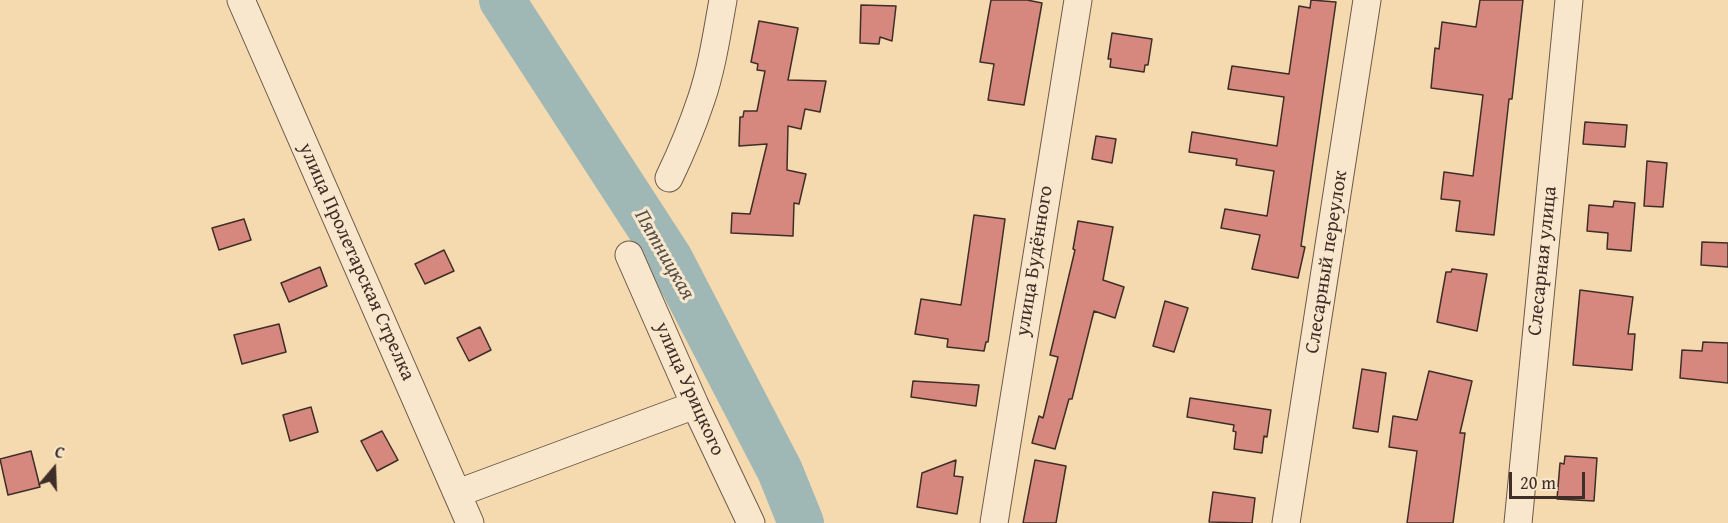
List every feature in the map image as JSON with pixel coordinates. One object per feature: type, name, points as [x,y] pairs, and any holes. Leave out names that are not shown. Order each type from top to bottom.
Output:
[{"type":"street","name":"улица Пролетарская Стрелка","points":[[241,0],[470,523]]},
{"type":"street","points":[[669,178],[701,99],[723,0]]},
{"type":"street","name":"улица Будённого","points":[[994,523],[1078,0]]},
{"type":"street","name":"Слесарный переулок","points":[[1287,523],[1367,0]]},
{"type":"street","name":"Слесарная улица","points":[[1518,523],[1569,0]]},
{"type":"street","name":"улица Урицкого","points":[[629,255],[695,405],[751,523]]},
{"type":"street","points":[[458,493],[695,405]]},
{"type":"building","points":[[991,0],[1027,0],[1042,3],[1024,105],[988,100],[994,64],[980,62]]},
{"type":"building","points":[[1311,0],[1336,2],[1301,246],[1305,247],[1298,278],[1252,269],[1260,235],[1221,228],[1225,209],[1267,216],[1274,171],[1236,165],[1237,159],[1189,152],[1192,132],[1277,146],[1284,97],[1228,89],[1232,66],[1289,74],[1299,6],[1310,8]]},
{"type":"building","points":[[1480,0],[1523,0],[1494,235],[1456,231],[1460,201],[1441,199],[1444,172],[1473,176],[1483,95],[1431,88],[1435,48],[1439,49],[1442,22],[1476,27]]},
{"type":"building","points":[[861,5],[896,6],[892,41],[880,37],[879,44],[860,43]]},
{"type":"building","points":[[759,21],[798,28],[788,80],[826,81],[820,112],[805,109],[801,129],[788,126],[787,170],[806,174],[799,204],[794,203],[793,236],[731,233],[732,213],[750,214],[767,144],[739,146],[740,117],[743,117],[744,111],[757,111],[765,71],[757,70],[758,64],[751,62]]},
{"type":"building","points":[[1112,33],[1152,39],[1148,65],[1145,65],[1144,72],[1110,67],[1111,59],[1108,59]]},
{"type":"building","points":[[1585,122],[1627,125],[1625,147],[1583,144]]},
{"type":"building","points":[[1096,136],[1116,139],[1112,163],[1092,159]]},
{"type":"building","points":[[1647,161],[1667,163],[1663,207],[1644,206]]},
{"type":"building","points":[[1614,201],[1635,203],[1631,251],[1607,249],[1608,233],[1587,231],[1589,205],[1613,207]]},
{"type":"building","points":[[974,215],[1005,219],[988,342],[986,342],[984,351],[947,347],[948,339],[915,334],[921,299],[961,305]]},
{"type":"building","points":[[244,219],[251,240],[219,250],[212,228]]},
{"type":"building","points":[[1078,221],[1113,227],[1103,280],[1124,287],[1115,318],[1094,311],[1072,399],[1069,399],[1055,449],[1032,443],[1039,416],[1043,418],[1058,357],[1050,355],[1075,250],[1073,249]]},
{"type":"building","points":[[1702,242],[1728,243],[1728,267],[1701,265]]},
{"type":"building","points":[[444,250],[454,271],[425,284],[415,264]]},
{"type":"building","points":[[320,267],[327,286],[289,302],[281,283]]},
{"type":"building","points":[[1452,269],[1487,274],[1477,331],[1437,322],[1446,272],[1451,272]]},
{"type":"building","points":[[1580,290],[1633,297],[1628,334],[1635,334],[1632,370],[1573,365]]},
{"type":"building","points":[[1165,301],[1188,308],[1174,352],[1153,346]]},
{"type":"building","points":[[279,324],[286,352],[242,364],[234,335]]},
{"type":"building","points":[[480,327],[491,350],[469,361],[457,338]]},
{"type":"building","points":[[1703,342],[1728,343],[1728,383],[1680,378],[1682,350],[1702,351]]},
{"type":"building","points":[[1362,369],[1386,373],[1378,432],[1353,428]]},
{"type":"building","points":[[1429,371],[1472,381],[1460,433],[1465,433],[1453,523],[1407,523],[1417,451],[1389,447],[1393,416],[1417,420]]},
{"type":"building","points":[[913,381],[979,385],[976,406],[911,397]]},
{"type":"building","points":[[1190,398],[1271,410],[1262,453],[1234,449],[1236,432],[1233,431],[1234,425],[1187,417]]},
{"type":"building","points":[[311,407],[318,432],[290,441],[283,415]]},
{"type":"building","points":[[382,431],[398,460],[377,471],[361,441]]},
{"type":"building","points":[[31,451],[40,487],[8,495],[0,459]]},
{"type":"building","points":[[1565,456],[1597,458],[1594,501],[1557,499],[1560,463],[1564,464]]},
{"type":"building","points":[[956,460],[954,476],[963,477],[957,514],[917,507],[922,473]]},
{"type":"building","points":[[1035,460],[1066,466],[1056,523],[1023,523]]},
{"type":"building","points":[[1213,492],[1255,498],[1252,523],[1209,522]]},
{"type":"waterway","name":"Пятницкая","points":[[502,0],[670,259],[780,471],[801,523]]}]
